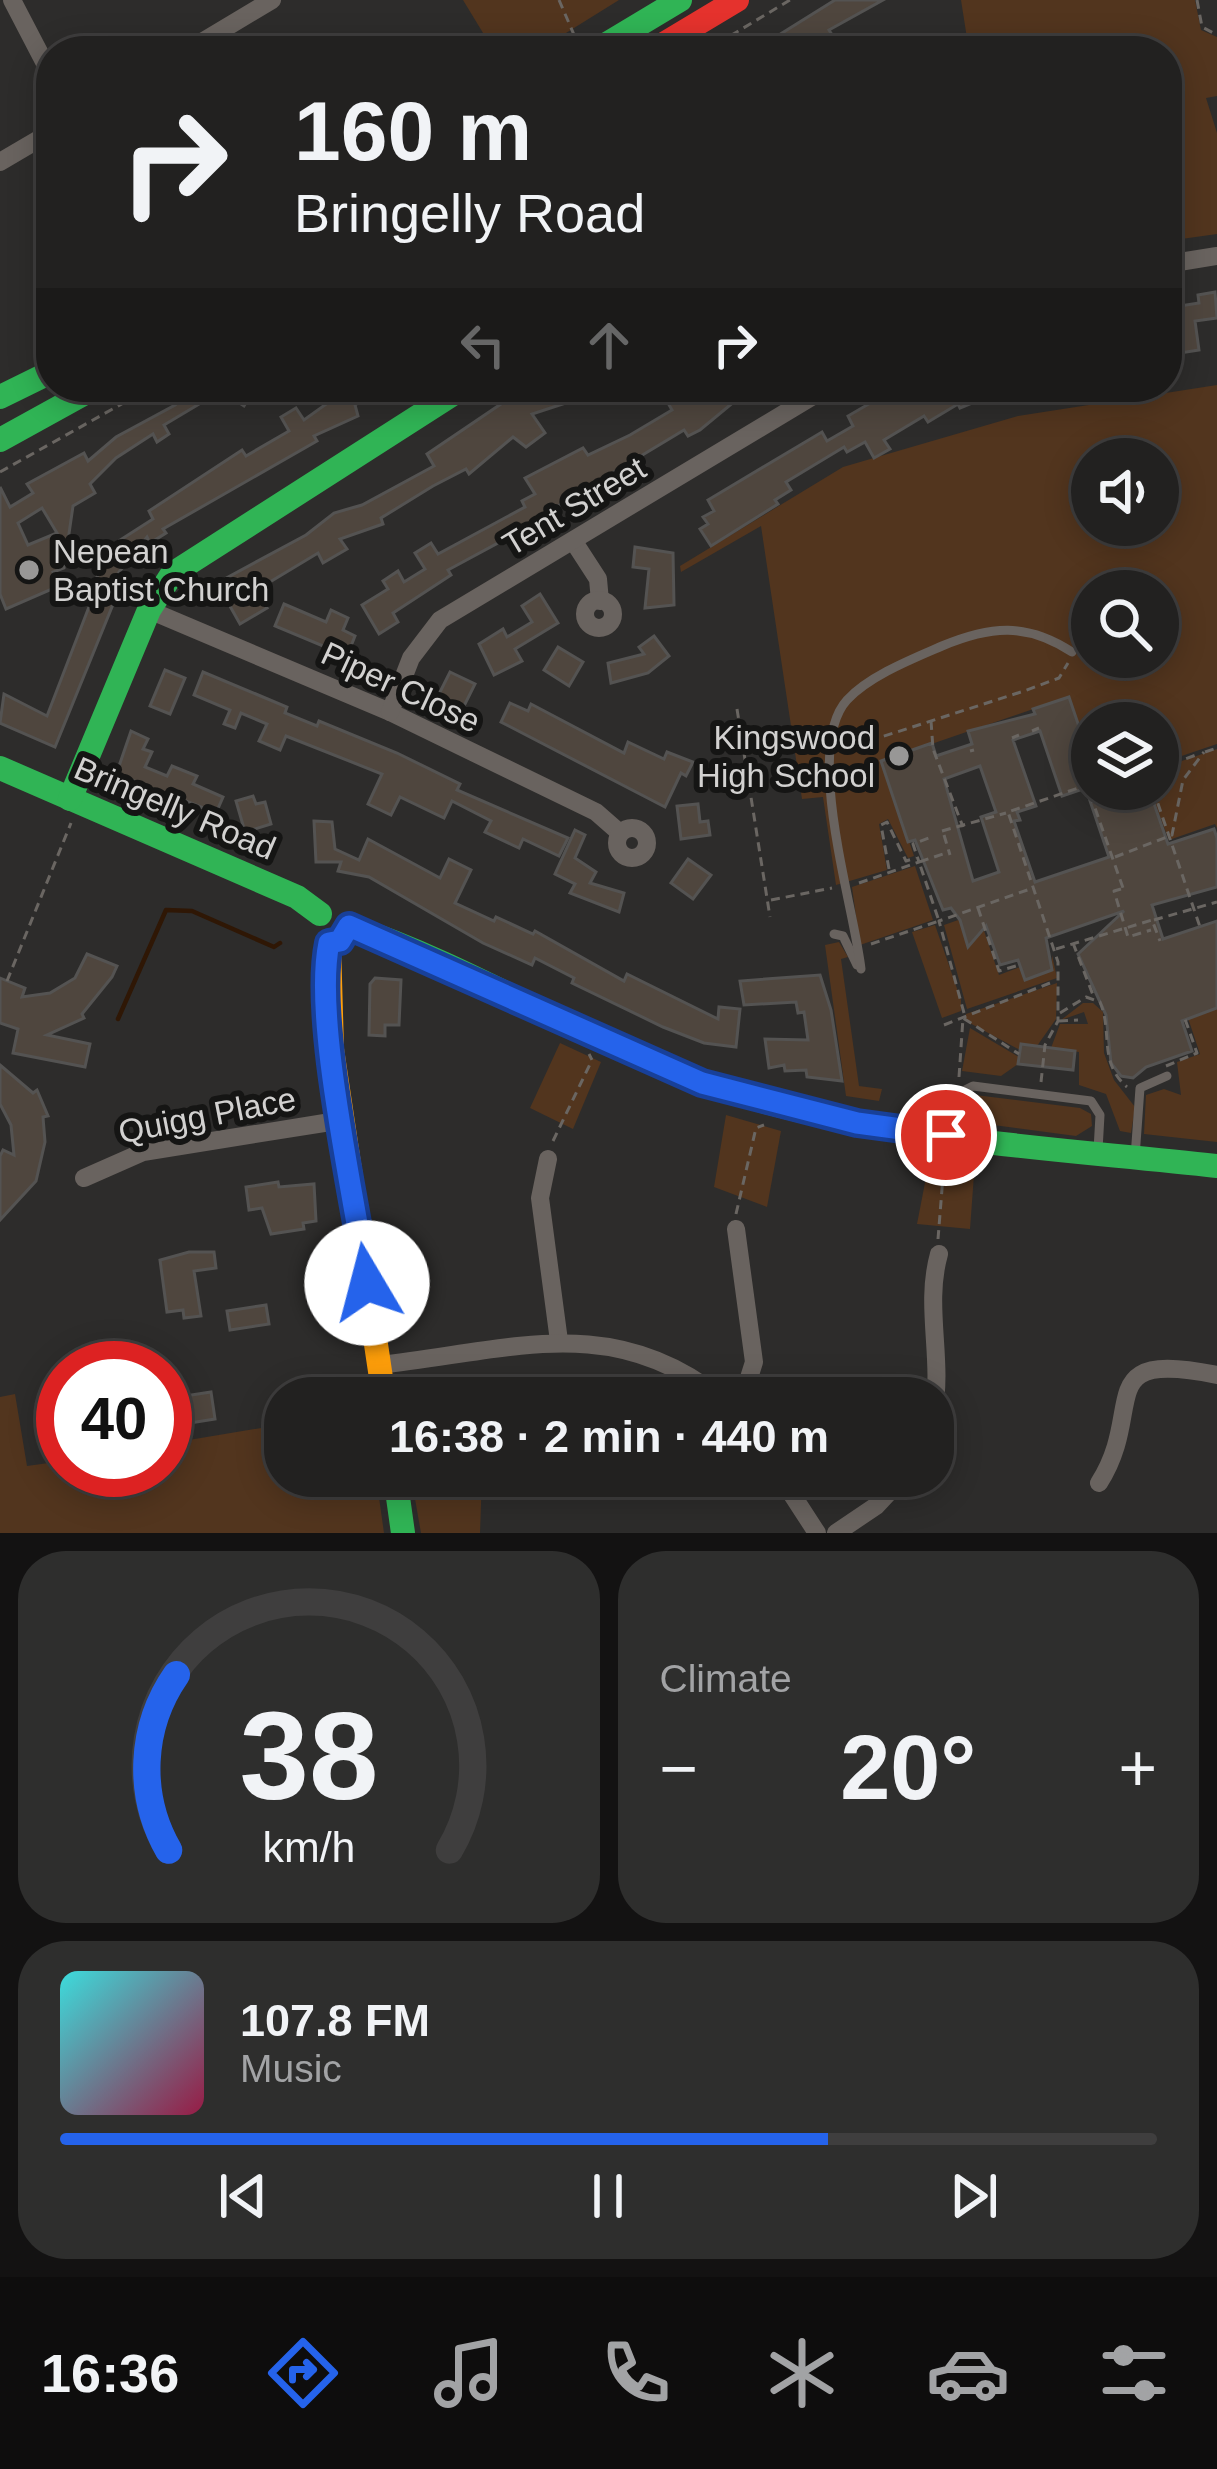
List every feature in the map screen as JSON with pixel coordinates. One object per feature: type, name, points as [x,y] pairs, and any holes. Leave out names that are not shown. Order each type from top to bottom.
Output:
[{"type":"main road","points":[[620,36],[680,0]]},
{"type":"main road","points":[[677,36],[737,0]]},
{"type":"main road","points":[[0,397],[36,379]]},
{"type":"main road","points":[[0,440],[69,402]]},
{"type":"main road","points":[[71,810],[149,610],[172,574],[440,402]]},
{"type":"main road","name":"Bringelly Road","points":[[0,768],[71,810],[297,897],[320,914],[316,931],[339,934]]},
{"type":"main road","points":[[381,1377],[332,1049],[339,934],[702,1083],[838,1119],[949,1145],[1098,1152],[1217,1166]]},
{"type":"main road","points":[[398,1497],[403,1533]]},
{"type":"street","points":[[12,0],[36,46]]},
{"type":"street","points":[[210,36],[260,3]]},
{"type":"street","points":[[0,162],[36,141]]},
{"type":"street","points":[[1182,262],[1217,256]]},
{"type":"street","name":"Tent Street","points":[[390,712],[411,658],[440,620],[803,402]]},
{"type":"street","points":[[574,542],[598,579],[600,601]]},
{"type":"street","name":"Piper Close","points":[[149,610],[390,712],[596,812],[620,833]]},
{"type":"street","name":"Quigg Place","points":[[84,1178],[143,1152],[343,1120]]},
{"type":"street","points":[[548,1159],[540,1198],[559,1341]]},
{"type":"street","points":[[736,1229],[754,1362],[749,1377]]},
{"type":"street","points":[[937,1377],[931,1292],[939,1254]]},
{"type":"street","points":[[379,1365],[559,1341],[641,1353],[683,1377]]},
{"type":"street","points":[[1099,1483],[1115,1455],[1130,1384],[1142,1370],[1163,1366],[1217,1375]]},
{"type":"street","points":[[794,1497],[818,1533]]},
{"type":"street","points":[[836,1533],[885,1497]]},
{"type":"lane","points":[[835,934],[843,936],[861,969],[828,753],[835,717],[857,691],[973,633],[1010,628],[1071,652]]},
{"type":"lane","points":[[1135,1157],[1140,1088],[1167,1076]]},
{"type":"lane","points":[[949,1145],[955,1095],[973,1086],[1091,1101],[1100,1115],[1098,1152]]},
{"type":"path","points":[[559,0],[575,36]]},
{"type":"path","points":[[730,36],[790,0]]},
{"type":"path","points":[[1197,0],[1202,27],[1217,35]]},
{"type":"path","points":[[0,472],[125,402]]},
{"type":"path","points":[[828,753],[1059,678],[1071,654]]},
{"type":"path","points":[[737,709],[770,916]]},
{"type":"path","points":[[931,721],[933,748],[963,827]]},
{"type":"path","points":[[1032,731],[1040,728]]},
{"type":"path","points":[[1012,737],[1019,735]]},
{"type":"path","points":[[1179,761],[1217,748]]},
{"type":"path","points":[[1112,858],[1170,839],[1177,827],[1184,780],[1204,752]]},
{"type":"path","points":[[890,872],[881,825],[887,822],[907,861],[918,860],[950,854],[943,832],[1087,785],[1125,887],[1114,891],[1128,937],[1151,929]]},
{"type":"path","points":[[7,981],[71,810]]},
{"type":"path","points":[[1161,810],[1200,927]]},
{"type":"path","points":[[1008,812],[1055,950],[1058,1017],[1045,1045],[1041,1084]]},
{"type":"path","points":[[934,836],[913,844],[964,1016],[959,1077]]},
{"type":"path","points":[[858,948],[1034,887]]},
{"type":"path","points":[[1047,953],[1217,902]]},
{"type":"path","points":[[978,906],[999,971],[1019,965]]},
{"type":"path","points":[[1152,920],[1160,941]]},
{"type":"path","points":[[1072,943],[1107,1018],[1105,1043],[1116,1076],[1128,1088],[1140,1088]]},
{"type":"path","points":[[944,1025],[1057,980]]},
{"type":"path","points":[[1058,1017],[1094,997]]},
{"type":"path","points":[[964,1016],[1019,1054]]},
{"type":"path","points":[[1058,1017],[1078,1020]]},
{"type":"path","points":[[1167,1076],[1168,1062],[1197,1053],[1185,1019]]},
{"type":"path","points":[[548,1159],[590,1053]]},
{"type":"path","points":[[736,1229],[756,1128],[764,1124]]},
{"type":"path","points":[[939,1254],[949,1145]]},
{"type":"shaded area","points":[[463,0],[619,0],[561,36],[485,36]]},
{"type":"shaded area","points":[[961,0],[1195,0],[1201,30],[1217,37],[1217,96],[1206,98],[1217,133],[1217,234],[1182,239],[1182,36],[967,36]]},
{"type":"shaded area","points":[[1217,385],[1217,744],[1179,757],[1179,702],[1071,706],[1068,697],[882,761],[914,856],[908,858],[888,819],[879,824],[887,870],[836,885],[823,797],[802,799],[761,526],[681,572],[680,566],[843,467],[1018,416],[1108,402],[1182,402],[1182,390]]},
{"type":"shaded area","points":[[1217,749],[1217,828],[1215,824],[1169,840],[1157,810],[1179,810],[1179,762]]},
{"type":"shaded area","points":[[915,866],[933,920],[860,945],[852,887]]},
{"type":"shaded area","points":[[978,913],[999,975],[1020,967],[1025,979],[1052,970],[1052,955],[1057,978],[967,1009],[944,925]]},
{"type":"shaded area","points":[[935,925],[961,1000],[961,1011],[942,1018],[912,932]]},
{"type":"shaded area","points":[[839,942],[848,957],[841,959],[859,1086],[882,1089],[879,1101],[846,1096],[825,945]]},
{"type":"shaded area","points":[[1057,983],[1056,1019],[1037,1046],[1021,1044],[1020,1050],[966,1021],[966,1014]]},
{"type":"shaded area","points":[[1083,1003],[1093,1003],[1103,1012],[1104,1053],[1114,1080],[1135,1107],[1131,1133],[1120,1131],[1106,1094],[1079,1085],[1079,1052],[1051,1048],[1060,1024],[1088,1024],[1084,1012],[1061,1020]]},
{"type":"shaded area","points":[[1217,1008],[1217,1142],[1144,1134],[1146,1095],[1164,1089],[1181,1095],[1177,1062],[1200,1054],[1188,1018]]},
{"type":"shaded area","points":[[970,1028],[1019,1057],[1018,1064],[1001,1076],[962,1071]]},
{"type":"shaded area","points":[[560,1043],[601,1062],[573,1129],[530,1108]]},
{"type":"shaded area","points":[[975,1095],[1080,1108],[1091,1114],[1092,1126],[1076,1136],[970,1122],[961,1107]]},
{"type":"shaded area","points":[[726,1115],[781,1131],[767,1207],[714,1187]]},
{"type":"shaded area","points":[[930,1157],[975,1161],[970,1229],[917,1224]]},
{"type":"shaded area","points":[[15,1394],[27,1466],[36,1465],[36,1497],[192,1497],[192,1440],[264,1428],[264,1497],[379,1497],[384,1533],[0,1533],[0,1397]]},
{"type":"shaded area","points":[[415,1497],[481,1497],[480,1533],[421,1533]]},
{"type":"building","points":[[835,0],[883,0],[829,30],[833,36],[777,36]]},
{"type":"building","points":[[1215,292],[1217,318],[1195,321],[1199,350],[1182,353],[1182,306],[1199,303],[1198,295]]},
{"type":"building","points":[[203,402],[164,425],[169,434],[157,442],[153,434],[116,458],[90,484],[95,493],[73,506],[64,568],[53,572],[59,586],[6,609],[0,594],[0,487],[10,507],[33,493],[27,484],[84,453],[88,461],[116,437],[175,405]],"holes":[[[42,508],[57,533],[28,545],[18,523]]]},
{"type":"building","points":[[329,402],[360,402],[355,405],[358,416],[314,436],[317,441],[163,529],[166,533],[150,543],[147,537],[119,572],[111,595],[116,597],[55,747],[0,723],[4,694],[47,716],[92,599],[86,596],[117,542],[153,519],[149,511],[242,450],[246,456],[289,431],[281,417],[296,408],[304,420]]},
{"type":"building","points":[[504,402],[566,402],[532,414],[545,433],[526,447],[513,437],[469,474],[466,469],[433,486],[381,518],[383,524],[340,539],[347,549],[323,563],[318,553],[255,591],[267,608],[240,624],[217,583],[306,535],[334,513],[362,505],[434,466],[427,454]]},
{"type":"building","points":[[667,402],[734,402],[700,430],[688,436],[684,430],[561,504],[514,541],[511,536],[448,570],[451,575],[393,613],[398,622],[379,634],[362,605],[388,589],[383,581],[398,571],[404,582],[425,569],[415,553],[431,543],[438,554],[525,507],[522,501],[535,494],[525,478],[583,448],[588,455],[672,410]]},
{"type":"building","points":[[872,402],[975,402],[960,408],[958,404],[928,422],[924,416],[884,440],[890,449],[874,458],[865,442],[847,452],[844,447],[786,482],[791,490],[775,500],[778,504],[711,546],[700,529],[708,524],[703,517],[714,511],[708,500],[822,432],[827,441],[853,426],[848,416]]},
{"type":"building","points":[[635,547],[673,553],[674,605],[645,608],[649,569],[633,567]]},
{"type":"building","points":[[540,594],[558,623],[515,649],[522,661],[494,675],[479,644],[503,629],[507,637],[532,622],[522,606]]},
{"type":"building","points":[[284,604],[326,622],[331,610],[348,618],[343,630],[355,636],[347,656],[275,626]]},
{"type":"building","points":[[654,636],[669,656],[648,673],[611,683],[608,663],[644,654],[639,647]]},
{"type":"building","points":[[558,647],[583,662],[569,686],[544,670]]},
{"type":"building","points":[[165,670],[185,678],[170,714],[150,706]]},
{"type":"building","points":[[203,672],[287,707],[285,713],[317,726],[319,721],[397,753],[460,784],[457,790],[568,838],[559,856],[523,839],[519,848],[485,832],[491,821],[452,801],[444,818],[400,797],[391,815],[368,804],[382,774],[286,736],[280,750],[259,741],[267,724],[241,713],[235,728],[224,724],[230,710],[194,695]]},
{"type":"building","points":[[450,672],[475,684],[460,714],[435,702]]},
{"type":"building","points":[[1069,697],[1071,793],[1062,796],[1040,731],[1013,740],[1036,806],[1017,812],[1020,820],[1014,821],[1035,882],[1109,857],[1093,810],[1156,810],[1168,844],[1214,829],[1217,838],[1217,887],[1152,905],[1163,939],[1217,921],[1217,1008],[1182,1021],[1192,1051],[1146,1067],[1133,1078],[1121,1076],[1111,1063],[1106,1015],[1078,954],[1124,911],[1046,938],[1052,970],[1025,980],[1018,960],[1000,965],[986,926],[968,947],[960,920],[951,908],[943,910],[915,840],[908,842],[881,761],[932,743],[936,756],[972,744],[968,731],[1035,714],[1033,709]],"holes":[[[980,766],[996,812],[981,817],[999,872],[973,881],[944,779]]]},
{"type":"building","points":[[510,703],[528,711],[531,704],[624,753],[628,742],[664,759],[667,752],[693,762],[686,776],[681,773],[665,807],[501,722]]},
{"type":"building","points":[[131,731],[148,739],[143,749],[152,752],[145,767],[167,776],[172,766],[197,776],[193,784],[223,797],[216,813],[186,801],[184,807],[117,772]]},
{"type":"building","points":[[253,796],[256,804],[265,802],[271,824],[245,832],[236,801]]},
{"type":"building","points":[[698,804],[700,822],[708,821],[710,835],[681,839],[677,806]]},
{"type":"building","points":[[314,821],[332,822],[335,849],[359,860],[368,839],[440,878],[449,859],[471,870],[455,903],[494,921],[496,917],[535,931],[624,981],[627,974],[718,1019],[719,1007],[740,1009],[736,1047],[704,1043],[663,1027],[572,983],[574,978],[535,958],[532,965],[483,943],[369,877],[338,871],[341,862],[316,862]]},
{"type":"building","points":[[575,830],[585,835],[575,858],[596,872],[590,883],[624,893],[619,912],[570,893],[575,884],[555,874]]},
{"type":"building","points":[[688,859],[711,875],[693,899],[671,883]]},
{"type":"building","points":[[87,954],[117,966],[112,977],[82,1014],[84,1018],[47,1035],[90,1044],[85,1067],[13,1053],[18,1029],[0,1023],[0,978],[25,988],[22,997],[50,993],[75,978]]},
{"type":"building","points":[[820,975],[831,1010],[842,1081],[807,1077],[806,1070],[785,1071],[784,1065],[769,1068],[765,1039],[808,1040],[804,1012],[798,1013],[796,1002],[744,1005],[740,981]]},
{"type":"building","points":[[375,978],[401,980],[399,1025],[385,1025],[385,1036],[369,1035],[370,984]]},
{"type":"building","points":[[1021,1044],[1075,1051],[1073,1070],[1018,1064]]},
{"type":"building","points":[[0,1065],[33,1093],[37,1090],[48,1116],[43,1117],[45,1142],[36,1181],[0,1220],[0,1156],[3,1150],[14,1155],[11,1125],[0,1104]]},
{"type":"building","points":[[278,1182],[279,1187],[314,1184],[316,1221],[303,1223],[304,1229],[271,1234],[262,1208],[249,1210],[246,1187]]},
{"type":"building","points":[[189,1252],[214,1252],[216,1268],[194,1271],[201,1316],[184,1318],[183,1310],[167,1312],[160,1260]]},
{"type":"building","points":[[266,1305],[269,1324],[230,1330],[227,1311]]},
{"type":"building","points":[[211,1392],[215,1419],[192,1423],[192,1395]]},
{"type":"waterway","points":[[118,1019],[166,910],[192,911],[274,947],[280,943]]},
{"type":"traffic: fast","points":[[620,36],[680,0]]},
{"type":"traffic: fast","points":[[0,397],[36,379]]},
{"type":"traffic: fast","points":[[0,440],[69,402]]},
{"type":"traffic: fast","points":[[70,799],[149,610],[172,574],[441,402]]},
{"type":"traffic: fast","points":[[0,768],[297,897],[320,914]]},
{"type":"traffic: fast","points":[[349,926],[440,962],[660,1067],[768,1103],[959,1139],[1217,1166]]},
{"type":"traffic: fast","points":[[398,1497],[403,1533]]},
{"type":"traffic: slow","points":[[329,943],[332,1049],[381,1377]]},
{"type":"traffic: jam","points":[[677,36],[737,0]]},
{"type":"place","name":"Nepean Baptist Church","points":[[29,570]]},
{"type":"place","name":"Kingswood High School","points":[[899,756]]},
{"type":"route","points":[[367,1283],[332,1049],[327,969],[329,943],[345,937],[349,926],[412,950],[702,1083],[761,1102],[857,1123],[946,1135]]}]
